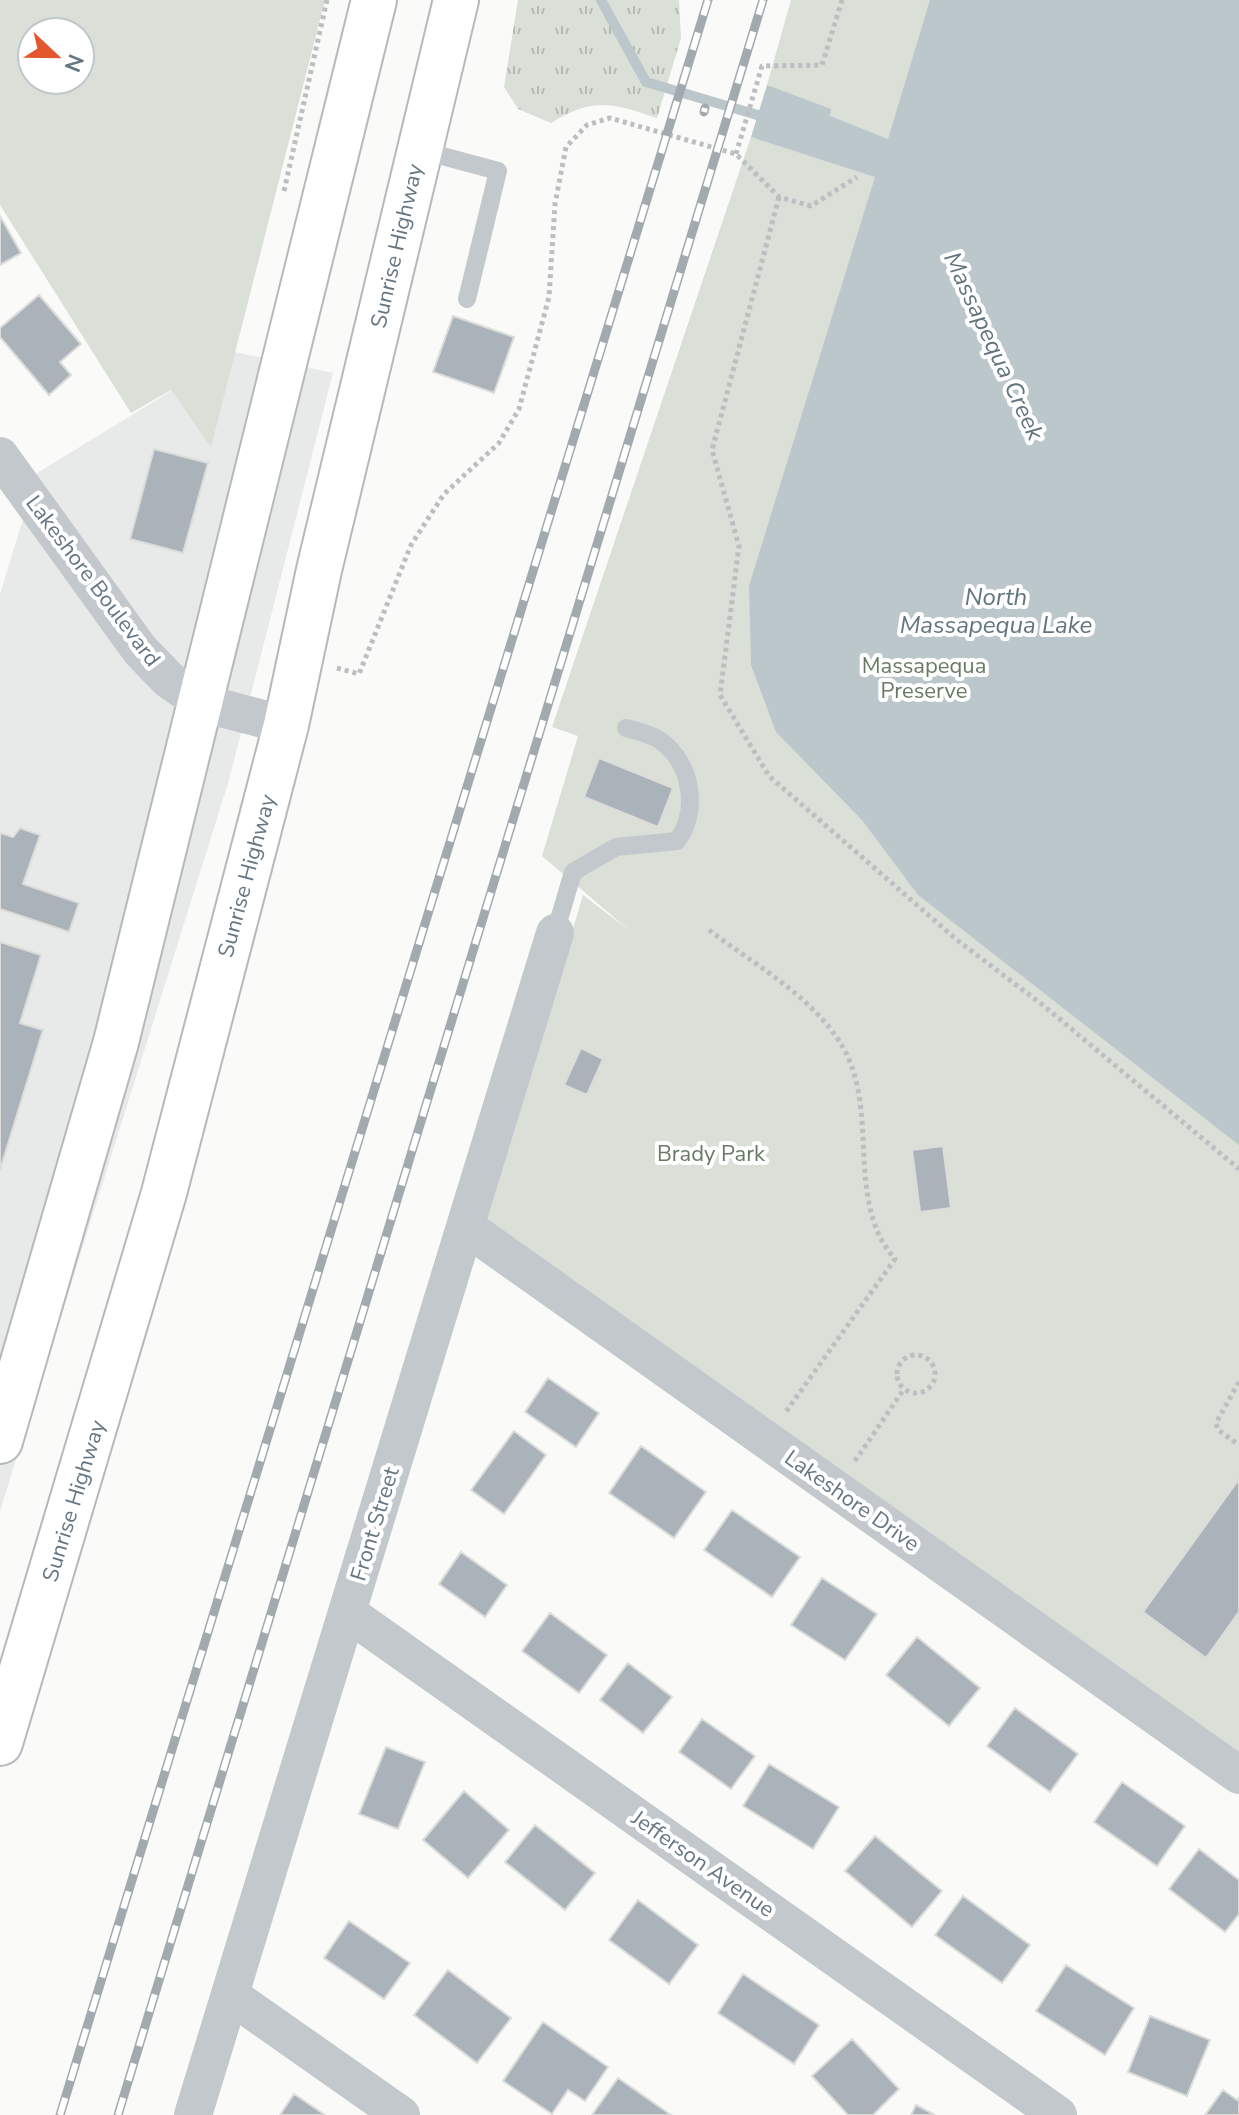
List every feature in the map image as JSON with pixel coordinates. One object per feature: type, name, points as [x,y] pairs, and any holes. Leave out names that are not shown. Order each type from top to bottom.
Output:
[{"type":"highway","points":[[0,1441],[8,1386],[116,1042],[374,0]]},
{"type":"highway","name":"Sunrise Highway","points":[[0,1743],[160,1207],[286,725],[456,0]]},
{"type":"street","name":"Lakeshore Boulevard","points":[[0,456],[140,650],[169,680],[202,703],[286,725]]},
{"type":"street","name":"Front Street","points":[[193,2115],[555,933]]},
{"type":"street","name":"Lakeshore Drive","points":[[466,1227],[1239,1775]]},
{"type":"street","name":"Jefferson Avenue","points":[[348,1613],[1058,2115]]},
{"type":"street","points":[[230,1995],[401,2115]]},
{"type":"lane","points":[[420,150],[498,171],[467,299]]},
{"type":"lane","points":[[555,933],[573,872],[616,847],[677,841],[688,826],[690,795],[682,760],[659,738],[626,728]]},
{"type":"path","points":[[736,154],[762,66],[822,65],[842,0]]},
{"type":"path","points":[[359,674],[411,545],[444,494],[499,443],[519,409],[549,297],[555,204],[566,147],[587,125],[610,118],[736,154],[779,197],[811,206],[857,177]]},
{"type":"path","points":[[779,197],[712,450],[739,546],[726,621],[720,695],[769,776],[957,940],[1044,1006],[1239,1169]]},
{"type":"path","points":[[709,930],[814,1008],[846,1053],[861,1105],[872,1221],[882,1243],[895,1259],[766,1440]]},
{"type":"path","points":[[918,1355],[929,1360],[935,1378],[929,1389],[916,1393],[904,1389],[897,1373],[902,1361],[918,1355]]},
{"type":"path","points":[[1239,1382],[1216,1423],[1218,1430],[1239,1445]]},
{"type":"path","points":[[835,1489],[904,1389]]},
{"type":"shaded area","points":[[235,352],[333,373],[229,780],[0,1511],[0,594],[37,473]]},
{"type":"green space","points":[[0,0],[325,0],[211,447],[171,390],[131,413],[0,205]]},
{"type":"green space","points":[[518,0],[679,0],[681,38],[657,118],[603,105],[579,109],[551,123],[518,109],[504,87]]},
{"type":"green space","name":"Massapequa Preserve","points":[[791,0],[1239,0],[1239,1761],[485,1225],[583,895],[630,931],[542,856],[578,736],[552,727],[751,137],[758,139],[774,88],[767,85]]},
{"type":"water","name":"North Massapequa Lake","points":[[930,0],[1239,0],[1239,1145],[918,895],[862,820],[776,732],[751,665],[749,586],[875,177],[751,137],[767,85],[831,109],[830,116],[888,139]]},
{"type":"building","points":[[0,216],[21,253],[0,265]]},
{"type":"building","points":[[39,295],[81,344],[60,362],[71,375],[49,395],[0,337],[0,328]]},
{"type":"building","points":[[453,316],[514,337],[494,393],[433,372]]},
{"type":"building","points":[[154,449],[208,463],[183,553],[130,539]]},
{"type":"building","points":[[599,758],[673,788],[658,827],[584,797]]},
{"type":"building","points":[[20,828],[40,835],[23,884],[79,903],[69,932],[0,909],[0,833],[13,837]]},
{"type":"building","points":[[0,942],[41,955],[20,1023],[43,1030],[0,1170]]},
{"type":"building","points":[[581,1048],[603,1059],[587,1095],[564,1085]]},
{"type":"building","points":[[943,1146],[951,1208],[920,1212],[912,1150]]},
{"type":"building","points":[[548,1378],[599,1413],[576,1447],[525,1412]]},
{"type":"building","points":[[514,1431],[546,1455],[504,1514],[471,1490]]},
{"type":"building","points":[[641,1446],[706,1492],[674,1538],[609,1493]]},
{"type":"building","points":[[1239,1479],[1239,1612],[1206,1658],[1143,1612]]},
{"type":"building","points":[[732,1510],[800,1557],[772,1597],[704,1550]]},
{"type":"building","points":[[461,1552],[507,1585],[485,1617],[439,1584]]},
{"type":"building","points":[[822,1578],[877,1614],[845,1660],[791,1625]]},
{"type":"building","points":[[550,1613],[607,1655],[579,1693],[522,1651]]},
{"type":"building","points":[[917,1637],[980,1688],[949,1726],[886,1675]]},
{"type":"building","points":[[628,1663],[672,1697],[643,1733],[600,1700]]},
{"type":"building","points":[[1015,1708],[1078,1754],[1050,1792],[987,1746]]},
{"type":"building","points":[[702,1719],[755,1756],[731,1789],[679,1752]]},
{"type":"building","points":[[386,1747],[425,1762],[398,1829],[359,1814]]},
{"type":"building","points":[[769,1764],[839,1807],[813,1849],[743,1806]]},
{"type":"building","points":[[1122,1782],[1185,1826],[1157,1866],[1094,1822]]},
{"type":"building","points":[[464,1791],[509,1830],[468,1878],[423,1840]]},
{"type":"building","points":[[535,1825],[595,1873],[565,1910],[505,1862]]},
{"type":"building","points":[[875,1836],[942,1891],[912,1927],[845,1871]]},
{"type":"building","points":[[1199,1849],[1239,1880],[1239,1914],[1225,1932],[1169,1889]]},
{"type":"building","points":[[963,1896],[1030,1945],[1002,1983],[935,1935]]},
{"type":"building","points":[[638,1900],[698,1945],[669,1984],[609,1940]]},
{"type":"building","points":[[349,1921],[410,1963],[384,1999],[324,1958]]},
{"type":"building","points":[[1066,1965],[1134,2008],[1105,2055],[1036,2011]]},
{"type":"building","points":[[448,1970],[511,2018],[477,2063],[414,2015]]},
{"type":"building","points":[[743,1974],[819,2025],[794,2064],[718,2013]]},
{"type":"building","points":[[1150,2016],[1210,2040],[1187,2096],[1128,2072]]},
{"type":"building","points":[[543,2022],[608,2067],[585,2101],[568,2090],[552,2114],[503,2081]]},
{"type":"building","points":[[852,2039],[899,2089],[873,2115],[848,2115],[812,2076]]},
{"type":"building","points":[[618,2078],[671,2115],[592,2115]]},
{"type":"building","points":[[1223,2090],[1237,2100],[1239,2098],[1239,2115],[1205,2115]]},
{"type":"building","points":[[294,2094],[325,2115],[280,2115]]},
{"type":"building","points":[[916,2105],[935,2115],[911,2115]]},
{"type":"waterway","name":"Massapequa Creek","points":[[601,0],[646,82],[771,119]]},
{"type":"railway","points":[[60,2115],[708,0]]},
{"type":"railway","points":[[118,2115],[763,0]]},
{"type":"railway","points":[[704,112],[705,108]]},
{"type":"park label","name":"Brady Park","points":[[711,1154]]}]
